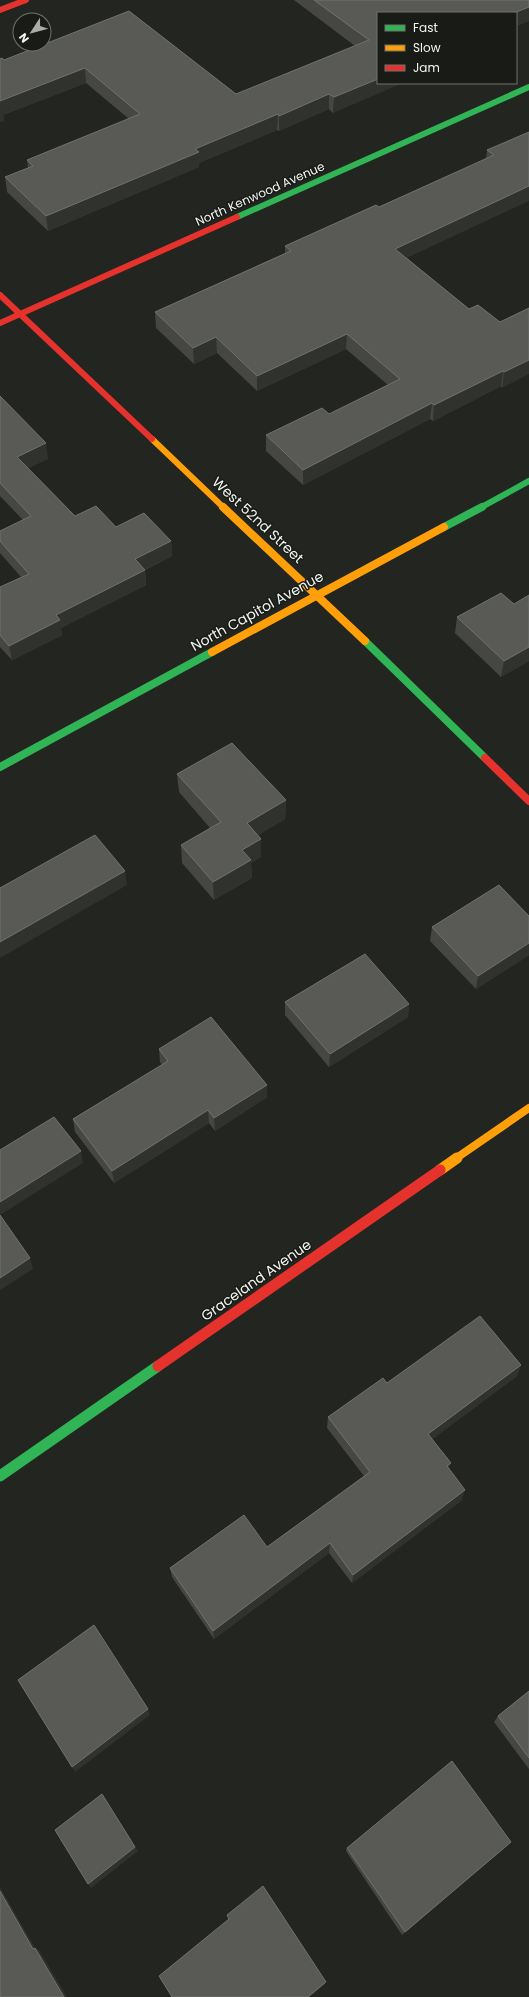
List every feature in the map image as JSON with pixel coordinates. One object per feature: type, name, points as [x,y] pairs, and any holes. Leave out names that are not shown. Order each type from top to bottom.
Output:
[{"type":"street","points":[[0,10],[26,0]]},
{"type":"street","name":"North Kenwood Avenue","points":[[0,323],[529,86]]},
{"type":"street","name":"West 52nd Street","points":[[0,295],[317,595],[529,801]]},
{"type":"street","name":"North Capitol Avenue","points":[[0,767],[529,481]]},
{"type":"street","name":"Graceland Avenue","points":[[0,1476],[529,1108]]},
{"type":"building","points":[[314,0],[529,0],[529,7],[516,12],[377,12],[377,79],[334,97],[329,94],[279,116],[278,114],[195,149],[199,152],[46,216],[5,177],[33,166],[27,160],[140,114],[85,68],[0,101],[0,59],[2,58],[4,60],[24,52],[52,52],[52,41],[129,11],[236,94],[369,40]]},
{"type":"building","points":[[529,132],[529,186],[395,249],[469,309],[478,305],[500,322],[529,308],[529,360],[434,405],[432,403],[303,470],[266,435],[322,408],[329,414],[400,379],[347,334],[257,376],[216,337],[193,348],[155,312],[291,251],[285,246],[376,205],[379,207],[494,155],[487,150]]},
{"type":"building","points":[[0,396],[46,443],[17,457],[75,516],[96,506],[116,527],[144,513],[171,541],[135,559],[145,570],[56,615],[60,620],[9,646],[0,635],[0,587],[29,574],[0,541],[0,531],[31,516],[0,483]]},
{"type":"building","points":[[501,593],[514,604],[529,595],[529,647],[504,661],[457,617]]},
{"type":"building","points":[[232,743],[286,800],[247,823],[261,839],[242,850],[251,860],[213,882],[181,845],[221,822],[177,774]]},
{"type":"building","points":[[95,835],[125,871],[0,942],[0,888]]},
{"type":"building","points":[[499,885],[529,916],[529,943],[478,976],[432,927]]},
{"type":"building","points":[[365,954],[409,1004],[330,1054],[285,1002]]},
{"type":"building","points":[[211,1017],[267,1085],[214,1118],[208,1110],[112,1171],[73,1119],[168,1061],[159,1049]]},
{"type":"building","points":[[54,1117],[81,1151],[0,1202],[0,1150]]},
{"type":"building","points":[[0,1215],[30,1258],[0,1278]]},
{"type":"building","points":[[480,1316],[521,1365],[428,1434],[451,1463],[447,1466],[465,1490],[353,1575],[330,1543],[213,1631],[170,1568],[244,1515],[267,1547],[370,1472],[328,1417],[383,1378],[387,1383]]},
{"type":"building","points":[[94,1625],[148,1709],[72,1767],[18,1680]]},
{"type":"building","points":[[529,1691],[529,1758],[498,1716]]},
{"type":"building","points":[[452,1761],[511,1842],[405,1932],[347,1848]]},
{"type":"building","points":[[102,1794],[135,1847],[88,1884],[55,1830]]},
{"type":"building","points":[[263,1886],[326,1982],[308,1997],[172,1997],[159,1976],[229,1919],[227,1915]]},
{"type":"building","points":[[0,1891],[33,1949],[35,1948],[64,1997],[0,1997]]},
{"type":"traffic: fast","points":[[237,217],[529,87]]},
{"type":"traffic: fast","points":[[444,527],[529,481]]},
{"type":"traffic: fast","points":[[365,641],[485,758]]},
{"type":"traffic: fast","points":[[0,767],[212,652]]},
{"type":"traffic: fast","points":[[0,1476],[158,1366]]},
{"type":"traffic: slow","points":[[152,439],[365,641]]},
{"type":"traffic: slow","points":[[212,652],[444,527]]},
{"type":"traffic: slow","points":[[440,1170],[529,1108]]},
{"type":"traffic: jam","points":[[0,10],[26,0]]},
{"type":"traffic: jam","points":[[0,323],[237,217]]},
{"type":"traffic: jam","points":[[0,295],[152,439]]},
{"type":"traffic: jam","points":[[485,758],[529,801]]},
{"type":"traffic: jam","points":[[158,1366],[440,1170]]}]
